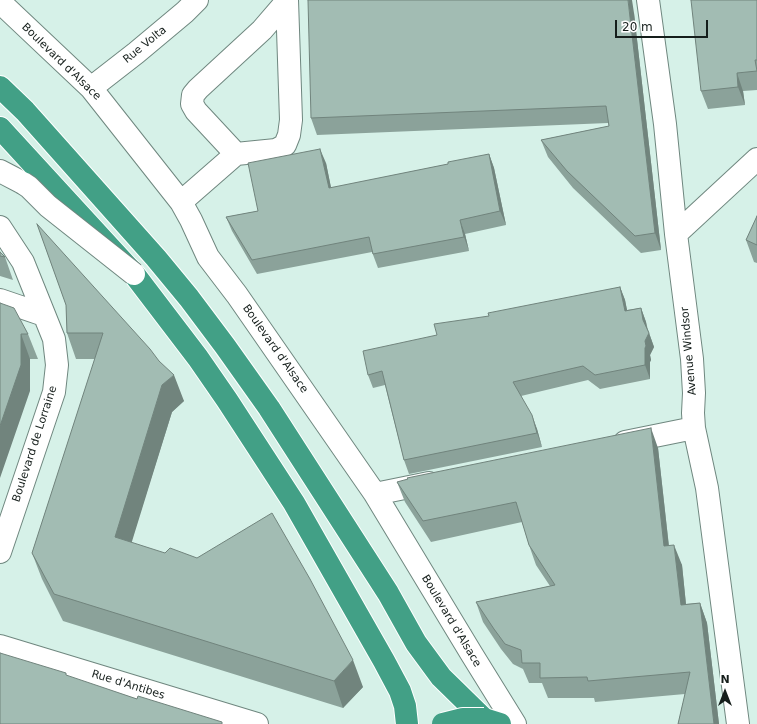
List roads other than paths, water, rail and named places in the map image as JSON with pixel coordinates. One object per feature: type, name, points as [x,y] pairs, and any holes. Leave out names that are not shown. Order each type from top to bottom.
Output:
[{"type":"highway","points":[[0,87],[25,112],[100,195],[189,298],[225,346],[273,415],[384,587],[416,643],[441,677],[492,722]]},
{"type":"highway","points":[[0,128],[134,274],[189,346],[227,400],[294,503],[400,691],[405,706],[407,724]]},
{"type":"highway","points":[[443,724],[463,719],[492,722]]},
{"type":"street","name":"Rue Volta","points":[[91,88],[185,12],[197,0]]},
{"type":"street","points":[[236,154],[196,112],[192,104],[193,95],[262,30],[287,0]]},
{"type":"street","points":[[181,202],[236,154],[276,150],[285,145],[289,135],[291,112],[287,0]]},
{"type":"street","name":"Avenue Windsor","points":[[648,0],[665,124],[676,234],[692,359],[694,428],[707,488],[738,724]]},
{"type":"street","name":"Boulevard d'Alsace","points":[[0,2],[91,88],[181,202],[208,257],[246,307],[375,494],[515,724]]},
{"type":"street","points":[[676,234],[757,159]]},
{"type":"street","points":[[0,171],[29,187],[48,206],[134,274]]},
{"type":"street","name":"Boulevard de Lorraine","points":[[0,228],[23,262],[54,339],[57,365],[54,392],[0,552]]},
{"type":"street","points":[[0,300],[44,315]]},
{"type":"street","points":[[604,447],[694,428]]},
{"type":"street","points":[[375,494],[450,478]]},
{"type":"street","name":"Rue d'Antibes","points":[[0,646],[254,724]]}]
